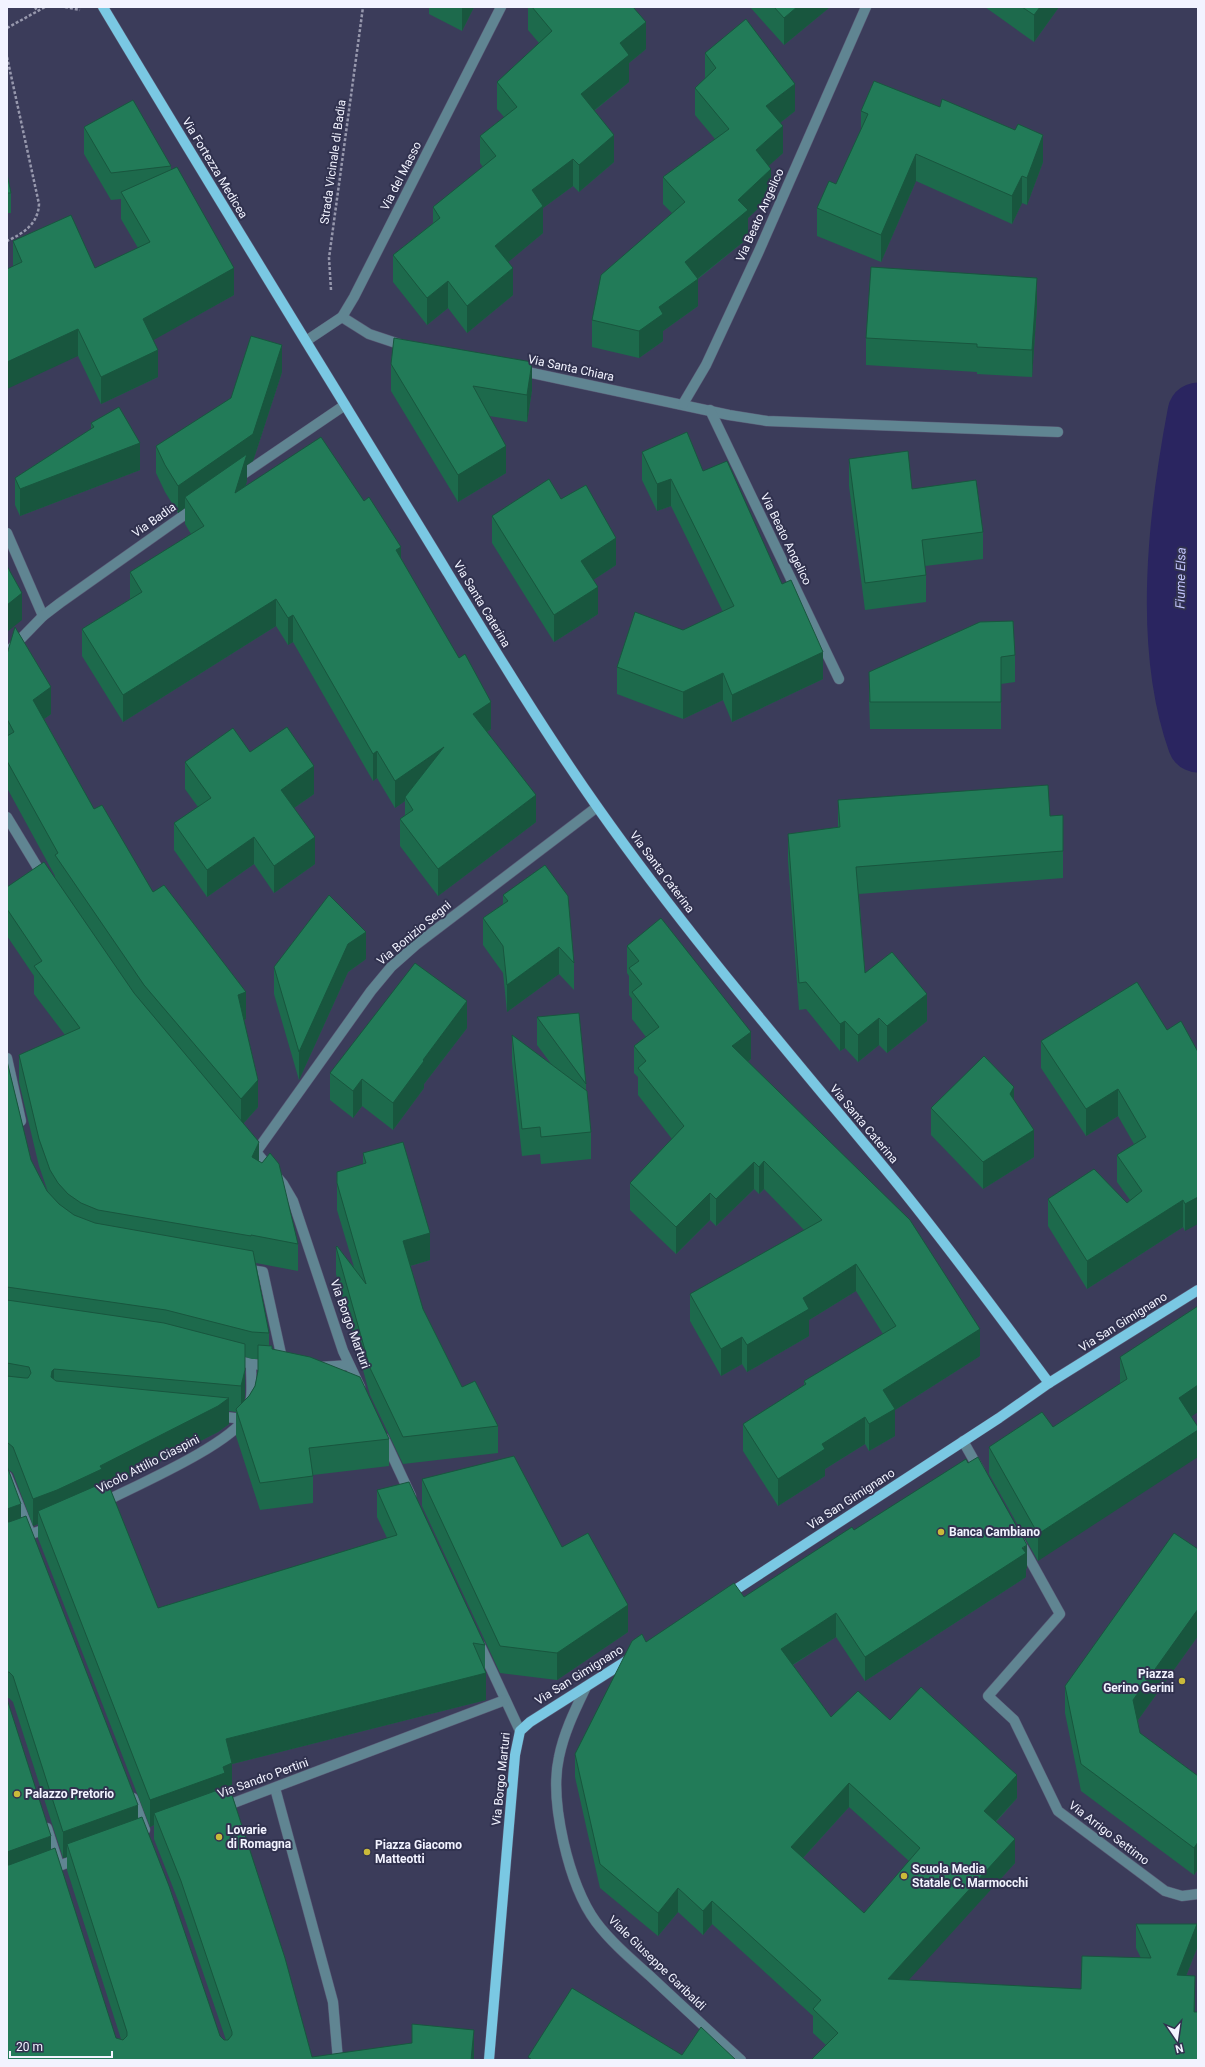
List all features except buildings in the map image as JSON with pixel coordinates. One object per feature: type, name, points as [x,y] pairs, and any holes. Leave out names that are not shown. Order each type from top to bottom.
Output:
[{"type":"main road","name":"Via Fortezza Medicea","points":[[104,7],[306,341]]},
{"type":"main road","name":"Via Santa Caterina","points":[[306,341],[532,710],[597,807],[702,945],[788,1053],[925,1218],[1049,1383]]},
{"type":"main road","name":"Via San Gimignano","points":[[718,1601],[1049,1383],[1198,1290]]},
{"type":"main road","name":"Via San Gimignano","points":[[520,1732],[536,1717],[638,1653]]},
{"type":"main road","name":"Via Borgo Marturi","points":[[489,2060],[515,1755],[520,1732]]},
{"type":"street","name":"Via del Masso","points":[[306,341],[342,317],[354,297],[501,7]]},
{"type":"street","name":"Via Beato Angelico","points":[[684,404],[706,364],[759,251],[866,7]]},
{"type":"street","points":[[342,317],[369,334],[414,348]]},
{"type":"street","name":"Via Santa Chiara","points":[[506,368],[684,404]]},
{"type":"street","points":[[684,404],[749,418],[786,422],[1058,432]]},
{"type":"street","points":[[230,484],[345,405]]},
{"type":"street","name":"Via Beato Angelico","points":[[710,410],[839,679]]},
{"type":"street","name":"Via Badia","points":[[7,653],[43,616],[205,501]]},
{"type":"street","points":[[7,533],[43,616]]},
{"type":"street","name":"Via Bonizio Segni","points":[[256,1152],[371,991],[390,967],[417,944],[597,807]]},
{"type":"street","points":[[7,817],[49,886]]},
{"type":"street","points":[[7,1058],[25,1135]]},
{"type":"street","name":"Via Borgo Marturi","points":[[246,1140],[289,1193],[296,1207],[349,1364],[364,1396]]},
{"type":"street","points":[[221,1358],[251,1364],[288,1368],[263,1272],[233,1267]]},
{"type":"street","points":[[205,1415],[244,1419],[250,1405],[251,1364]]},
{"type":"street","points":[[310,1368],[349,1364]]},
{"type":"street","name":"Vicolo Attilio Ciaspini","points":[[91,1508],[194,1456],[220,1440],[244,1419]]},
{"type":"street","points":[[380,1430],[416,1508]]},
{"type":"street","points":[[963,1441],[985,1479]]},
{"type":"street","points":[[7,1476],[33,1539]]},
{"type":"street","points":[[7,1542],[33,1539],[60,1522]]},
{"type":"street","name":"Via Arrigo Settimo","points":[[1015,1533],[1060,1614],[988,1696],[1014,1720],[1058,1810],[1165,1891],[1182,1896],[1198,1894]]},
{"type":"street","name":"Via Borgo Marturi","points":[[476,1636],[520,1732]]},
{"type":"street","name":"Viale Giuseppe Garibaldi","points":[[586,1687],[569,1722],[556,1772],[560,1822],[569,1860],[581,1894],[596,1922],[616,1944],[741,2060]]},
{"type":"street","name":"Via Sandro Pertini","points":[[212,1811],[505,1700]]},
{"type":"street","points":[[129,1788],[147,1836]]},
{"type":"street","points":[[275,1788],[333,2002],[338,2060]]},
{"type":"street","points":[[45,1822],[63,1878]]},
{"type":"street","points":[[37,1874],[88,1855]]},
{"type":"path","points":[[35,7],[37,11]]},
{"type":"path","points":[[7,28],[45,7]]},
{"type":"path","points":[[65,7],[83,11]]},
{"type":"path","name":"Strada Vicinale di Badia","points":[[342,317],[332,298],[329,258],[363,7]]},
{"type":"path","points":[[7,57],[39,204],[39,212],[31,226],[7,241]]},
{"type":"waterway","name":"Fiume Elsa","points":[[1198,413],[1185,493],[1180,535],[1178,578],[1178,621],[1181,663],[1187,704],[1198,742]]},
{"type":"place","name":"Banca Cambiano","points":[[941,1532]]},
{"type":"place","name":"Piazza Gerino Gerini","points":[[1182,1681]]},
{"type":"place","name":"Palazzo Pretorio","points":[[17,1794]]},
{"type":"place","name":"Lovarie di Romagna","points":[[219,1837]]},
{"type":"place","name":"Piazza Giacomo Matteotti","points":[[367,1852]]},
{"type":"place","name":"Scuola Media Statale C. Marmocchi","points":[[904,1876]]}]
